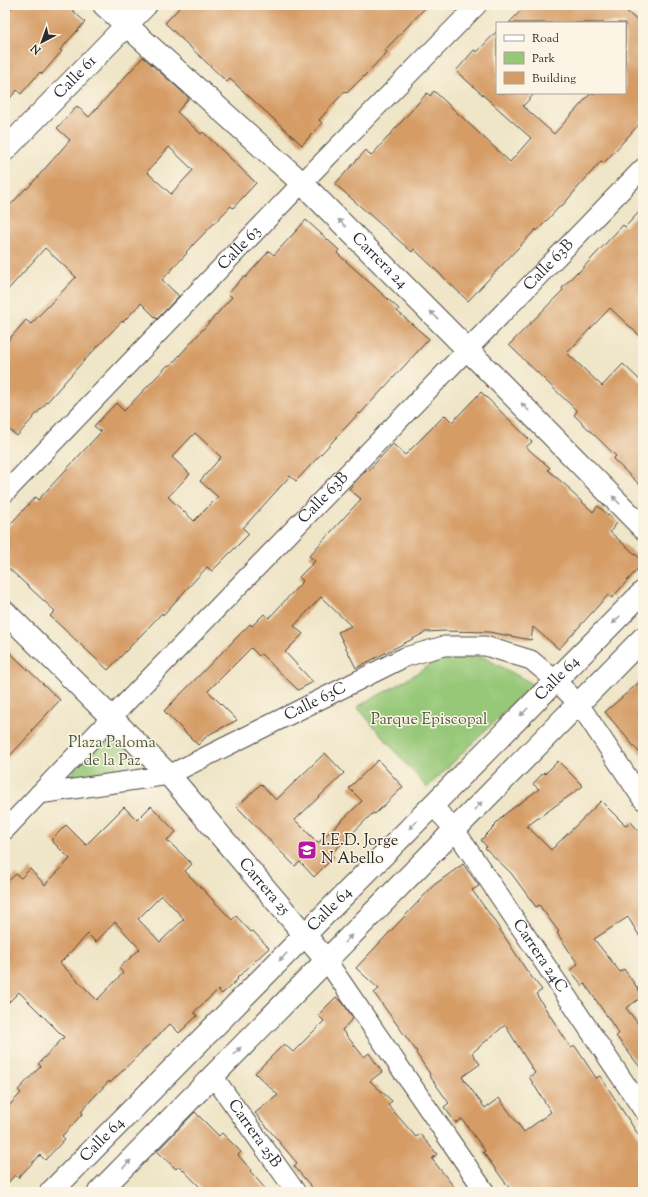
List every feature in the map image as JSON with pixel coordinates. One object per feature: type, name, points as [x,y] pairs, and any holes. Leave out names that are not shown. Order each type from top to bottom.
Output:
[{"type":"street","name":"Carrera 24","points":[[104,5],[302,183],[643,528]]},
{"type":"street","name":"Calle 61","points":[[5,150],[146,5]]},
{"type":"street","name":"Calle 63","points":[[5,493],[302,183],[477,5]]},
{"type":"street","name":"Calle 63B","points":[[5,830],[111,718],[643,168]]},
{"type":"street","name":"Calle 64","points":[[51,1192],[643,592]]},
{"type":"street","name":"Carrera 25","points":[[5,612],[169,775],[305,934],[327,961],[485,1192]]},
{"type":"street","name":"Calle 64","points":[[99,1192],[643,638]]},
{"type":"street","name":"Calle 63C","points":[[39,794],[169,775],[405,657],[444,646],[485,646],[531,660],[555,680],[579,704],[643,800]]},
{"type":"street","name":"Carrera 24C","points":[[432,805],[455,830],[643,1110]]},
{"type":"street","name":"Carrera 25B","points":[[213,1076],[296,1192]]},
{"type":"street","points":[[151,1090],[175,1115]]},
{"type":"green space","name":"Parque Episcopal","points":[[444,656],[485,658],[533,684],[427,788],[357,707],[401,683]]},
{"type":"green space","name":"Plaza Paloma de la Paz","points":[[112,726],[141,761],[64,782]]},
{"type":"building","points":[[14,5],[67,5],[85,22],[60,50],[62,51],[42,74],[40,72],[21,94],[17,90],[5,104],[5,15]]},
{"type":"building","points":[[182,5],[428,5],[385,50],[387,52],[366,74],[347,93],[345,91],[319,120],[322,123],[302,145],[230,79],[227,82],[165,23]]},
{"type":"building","points":[[526,5],[620,5],[643,26],[643,120],[604,163],[601,161],[562,206],[561,205],[537,231],[536,229],[468,301],[414,249],[412,252],[335,184],[366,150],[371,156],[427,93],[430,96],[434,91],[510,162],[531,138],[456,71],[474,50],[477,52],[496,32],[496,94],[534,94],[523,106],[554,134],[590,94],[626,94],[626,22],[510,22]]},
{"type":"building","points":[[143,57],[189,98],[177,112],[201,134],[203,132],[256,183],[233,208],[231,206],[186,252],[187,253],[162,280],[179,296],[157,319],[141,303],[78,367],[17,436],[5,426],[5,344],[26,320],[31,324],[76,277],[45,248],[5,293],[5,211],[26,188],[27,189],[70,140],[57,128],[77,106],[89,117]],"holes":[[[169,147],[193,170],[171,194],[147,172]]]},
{"type":"building","points":[[643,208],[643,339],[610,308],[567,353],[602,386],[623,364],[643,383],[643,488],[613,459],[616,456],[574,415],[577,411],[509,345],[563,290],[562,288],[577,272],[578,273],[623,225],[625,227]]},
{"type":"building","points":[[306,220],[339,250],[337,253],[399,309],[397,311],[429,339],[296,481],[290,476],[243,528],[249,534],[212,571],[207,567],[163,615],[162,613],[108,670],[50,616],[55,611],[5,565],[5,530],[35,497],[38,500],[101,432],[94,426],[116,403],[124,411],[168,365],[170,366],[232,297],[228,294],[244,276],[245,278],[269,251],[274,255]],"holes":[[[195,433],[221,457],[200,481],[218,497],[194,521],[168,497],[190,474],[172,457]]]},
{"type":"building","points":[[481,392],[532,442],[526,447],[550,468],[548,470],[593,512],[598,506],[617,523],[610,532],[643,561],[643,563],[612,598],[608,595],[559,649],[533,627],[531,640],[489,632],[426,632],[356,668],[338,632],[351,626],[321,597],[294,626],[303,634],[285,652],[313,682],[298,690],[261,654],[259,656],[251,648],[208,691],[237,720],[208,735],[198,745],[164,711],[250,624],[252,626],[264,614],[269,618],[303,581],[299,577],[315,561],[309,556],[361,499],[349,489],[366,470],[367,472],[393,444],[405,455],[445,415],[452,422]]},
{"type":"building","points":[[5,648],[60,700],[5,761]]},
{"type":"building","points":[[643,679],[643,757],[605,712]]},
{"type":"building","points":[[325,753],[344,773],[295,820],[318,843],[362,801],[349,788],[378,760],[403,787],[375,814],[373,813],[331,854],[334,857],[314,877],[300,862],[295,866],[237,807],[261,784],[276,800]]},
{"type":"building","points":[[558,761],[583,786],[527,826],[551,850],[601,801],[626,826],[631,822],[643,836],[643,942],[628,917],[594,939],[620,972],[624,969],[643,996],[626,1008],[643,1030],[643,1071],[616,1036],[619,1034],[585,984],[583,986],[570,970],[578,964],[557,933],[559,932],[539,905],[536,907],[511,873],[485,848],[487,847],[481,840],[505,814],[539,789],[533,784],[544,772],[545,774]]},
{"type":"building","points":[[151,806],[176,832],[167,840],[192,864],[185,871],[232,920],[236,916],[269,948],[222,994],[218,990],[194,1012],[197,1016],[179,1033],[170,1024],[110,1083],[109,1081],[81,1111],[83,1113],[62,1136],[65,1139],[45,1160],[40,1155],[18,1178],[15,1175],[5,1186],[5,1110],[21,1093],[18,1090],[41,1066],[38,1064],[64,1037],[19,992],[5,1006],[5,884],[16,874],[21,878],[30,869],[45,885],[70,859],[51,840],[66,825],[86,845],[124,807],[137,820]],"holes":[[[162,895],[184,919],[160,942],[138,919]],[[115,922],[140,949],[119,968],[123,973],[97,1000],[60,963],[88,934],[96,942]]]},
{"type":"building","points":[[463,864],[479,886],[472,890],[527,971],[542,990],[536,994],[571,1048],[575,1046],[596,1078],[600,1076],[643,1142],[643,1192],[512,1192],[483,1152],[485,1151],[462,1119],[456,1123],[444,1107],[449,1103],[429,1075],[430,1074],[416,1053],[417,1052],[374,993],[379,989],[356,968],[434,885]],"holes":[[[505,1025],[535,1073],[529,1077],[551,1112],[524,1132],[499,1098],[485,1108],[462,1077],[480,1064],[472,1053]]]},
{"type":"building","points":[[336,997],[343,1003],[353,1018],[342,1030],[364,1057],[369,1053],[382,1072],[370,1081],[392,1101],[388,1105],[416,1137],[420,1134],[437,1154],[432,1159],[458,1192],[316,1192],[294,1166],[297,1163],[255,1113],[278,1095],[255,1073],[284,1044],[293,1052],[324,1021],[318,1015]]},
{"type":"building","points":[[195,1112],[219,1136],[222,1133],[241,1152],[238,1155],[268,1192],[205,1192],[179,1166],[176,1169],[157,1151]]},
{"type":"place","name":"I.E.D. Jorge N Abello","points":[[307,850]]}]
